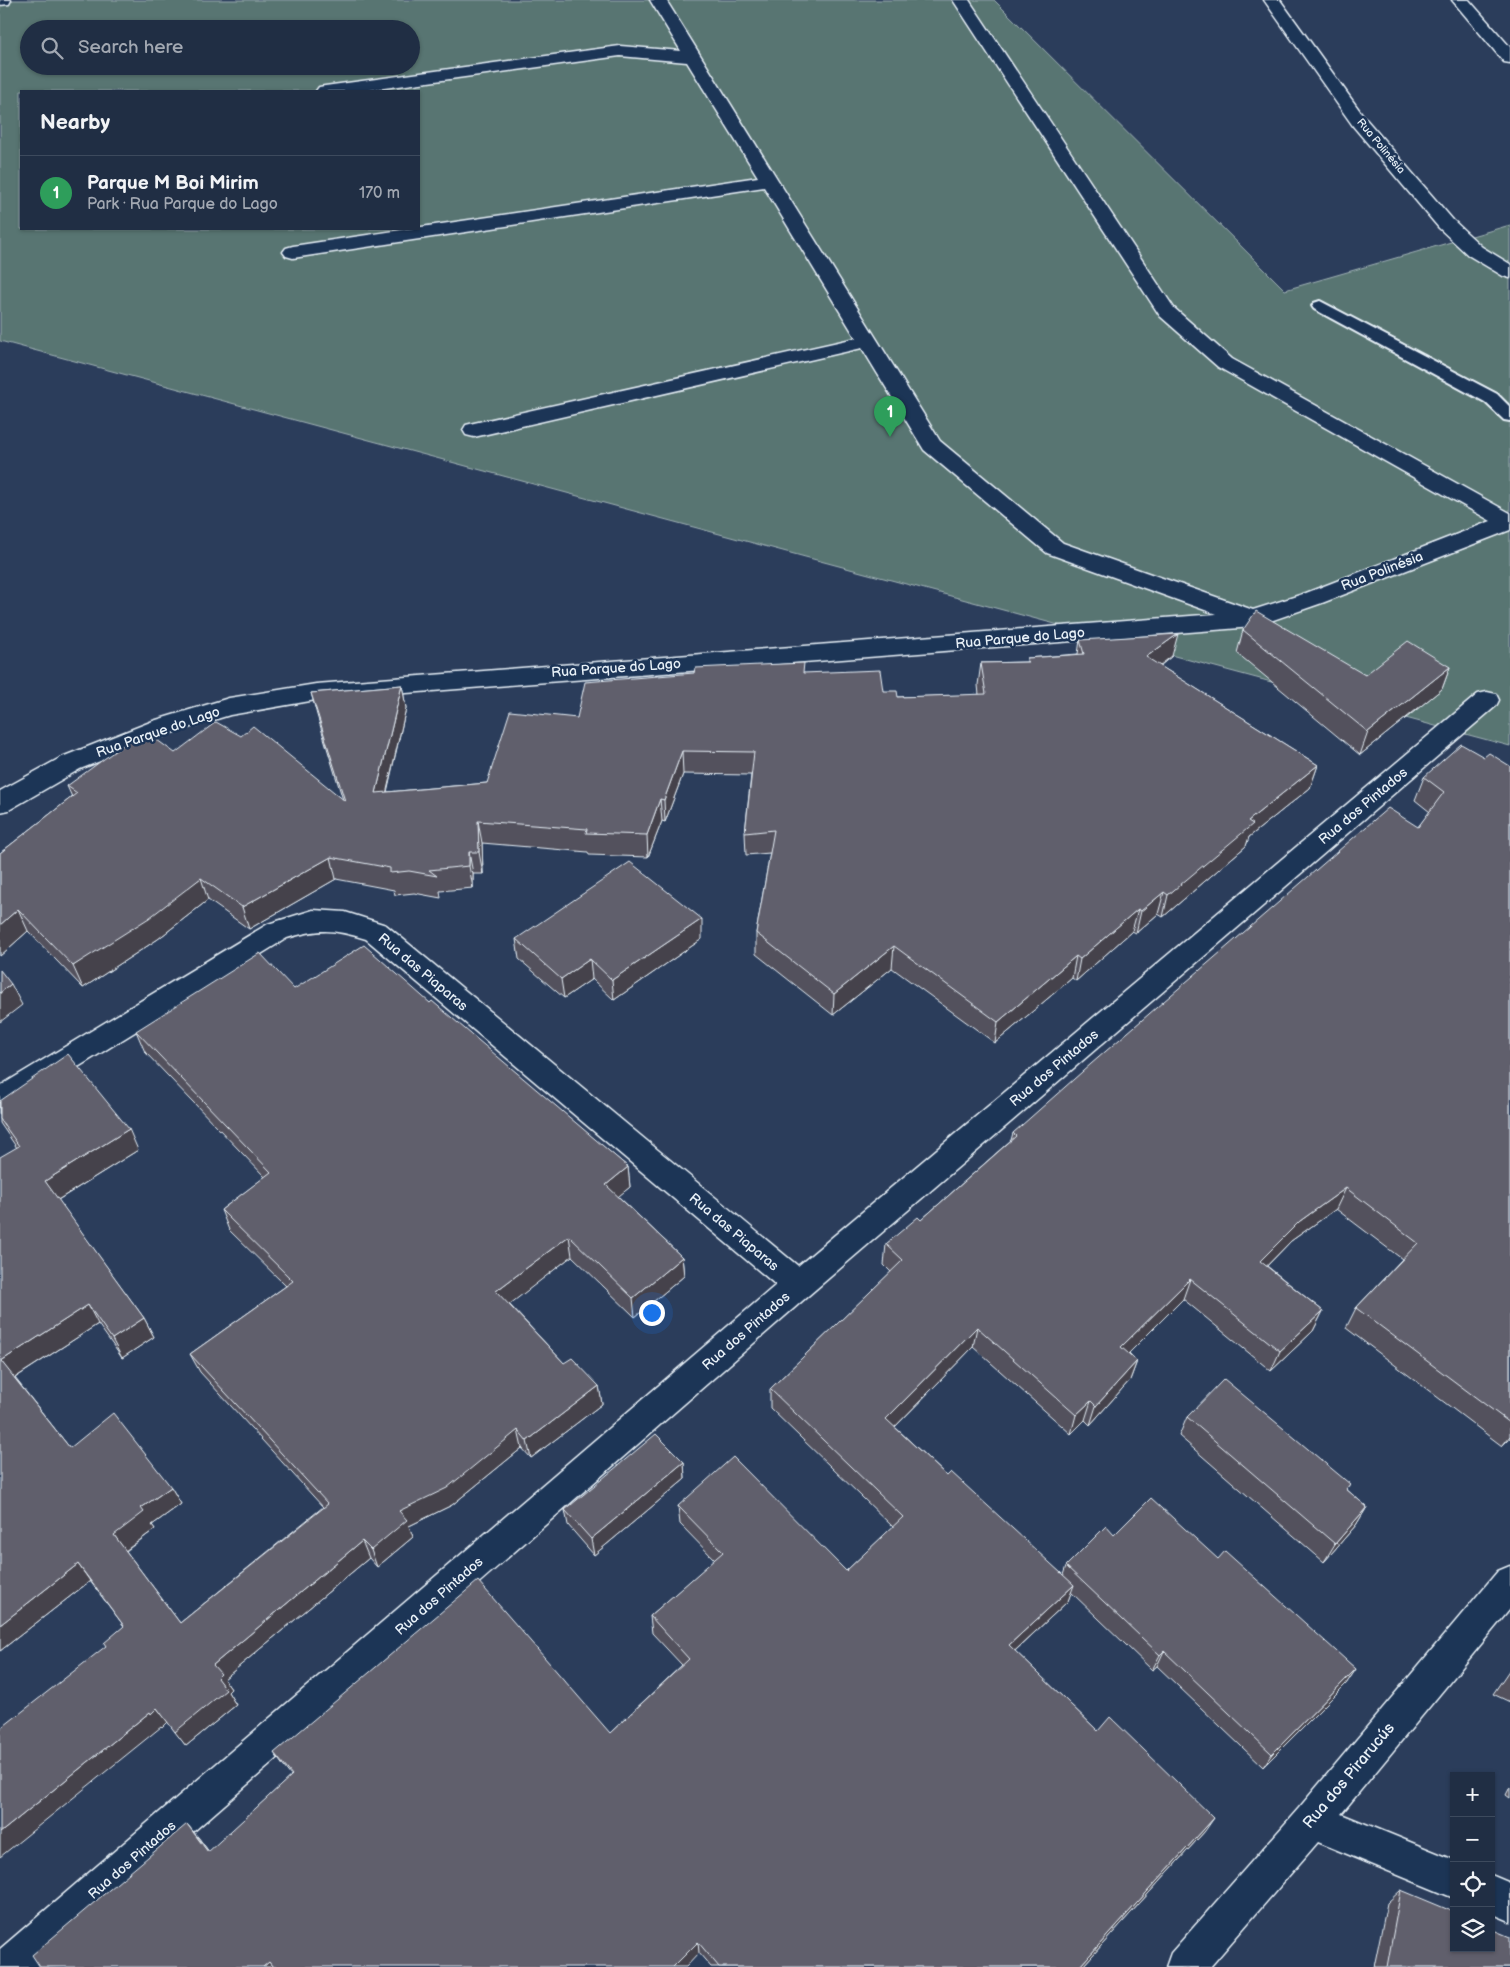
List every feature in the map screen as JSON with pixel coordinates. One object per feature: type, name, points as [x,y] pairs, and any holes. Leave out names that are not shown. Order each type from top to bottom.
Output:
[{"type":"street","points":[[658,0],[932,445],[1055,548],[1253,619]]},
{"type":"street","points":[[961,0],[1167,312],[1225,363],[1510,522]]},
{"type":"street","name":"Rua Polinésia","points":[[1272,0],[1359,122],[1446,224],[1475,250],[1510,272]]},
{"type":"street","points":[[1460,0],[1510,58]]},
{"type":"street","points":[[332,90],[620,51],[693,57]]},
{"type":"street","points":[[293,252],[769,181]]},
{"type":"street","points":[[474,430],[868,342]]},
{"type":"street","name":"Rua Polinésia","points":[[1253,619],[1314,598],[1510,522]]},
{"type":"street","name":"Rua Parque do Lago","points":[[0,803],[71,763],[162,727],[229,707],[316,692],[1253,619]]},
{"type":"street","name":"Rua dos Pintados","points":[[9,1967],[798,1286],[1487,700]]},
{"type":"street","name":"Rua das Piaparas","points":[[0,1101],[278,931],[313,920],[345,922],[376,932],[798,1286]]},
{"type":"street","name":"Rua dos Pirarucús","points":[[1185,1967],[1312,1821],[1510,1583]]},
{"type":"street","points":[[1312,1821],[1450,1877]]},
{"type":"street","points":[[1495,1896],[1510,1902]]},
{"type":"lane","points":[[1320,306],[1491,398],[1510,416]]},
{"type":"green space","points":[[0,0],[994,0],[1285,290],[1510,225],[1510,746],[0,341]]},
{"type":"building","points":[[1256,611],[1365,675],[1408,641],[1450,667],[1368,732],[1243,630]]},
{"type":"building","points":[[1178,634],[1146,657],[1318,765],[1248,821],[1253,824],[1168,895],[1164,892],[1141,911],[1138,909],[1080,959],[1076,956],[998,1022],[894,946],[834,994],[756,933],[774,830],[745,833],[754,752],[682,751],[664,800],[660,799],[647,835],[586,833],[587,829],[478,821],[479,852],[469,852],[469,866],[429,870],[437,876],[409,871],[390,873],[390,868],[331,857],[242,907],[201,878],[149,918],[73,966],[18,909],[0,925],[0,853],[77,793],[67,786],[134,737],[146,732],[175,753],[216,722],[241,736],[253,726],[345,801],[311,693],[402,685],[376,793],[487,783],[510,711],[577,718],[585,682],[694,673],[695,668],[804,663],[803,673],[880,670],[883,691],[897,691],[898,697],[986,694],[981,663],[1028,662],[1027,658],[1084,654],[1080,640]]},
{"type":"building","points":[[1461,744],[1484,757],[1489,753],[1510,766],[1510,1423],[1356,1308],[1418,1243],[1346,1188],[1300,1221],[1260,1261],[1323,1311],[1280,1351],[1190,1279],[1121,1347],[1137,1361],[1096,1406],[1091,1401],[1076,1415],[977,1327],[886,1419],[947,1476],[951,1472],[1074,1585],[1009,1645],[1098,1731],[1110,1717],[1214,1818],[1079,1967],[719,1967],[698,1942],[673,1967],[273,1967],[269,1962],[263,1967],[40,1967],[32,1955],[187,1824],[208,1852],[292,1775],[274,1753],[478,1581],[610,1733],[689,1659],[650,1616],[723,1552],[678,1506],[733,1457],[846,1571],[903,1517],[770,1389],[903,1260],[886,1244],[918,1217],[921,1220],[1016,1136],[1013,1133],[1091,1064],[1388,808],[1418,827],[1444,792],[1424,777]]},
{"type":"building","points":[[630,862],[702,919],[612,980],[590,959],[561,979],[516,939]]},
{"type":"building","points":[[364,945],[430,1003],[432,1001],[628,1167],[606,1185],[682,1257],[633,1298],[569,1236],[496,1291],[564,1363],[572,1358],[599,1386],[527,1441],[518,1430],[447,1488],[399,1511],[407,1520],[371,1550],[362,1541],[213,1665],[221,1674],[217,1678],[226,1690],[175,1732],[157,1708],[151,1714],[150,1712],[0,1833],[0,1729],[106,1646],[104,1643],[124,1626],[78,1564],[0,1625],[0,1157],[19,1146],[0,1119],[0,1101],[68,1054],[129,1129],[45,1181],[144,1318],[112,1339],[88,1305],[1,1361],[70,1448],[113,1413],[171,1487],[141,1508],[144,1512],[114,1535],[180,1623],[328,1504],[190,1354],[293,1281],[221,1210],[271,1172],[136,1031],[260,953],[294,989]]},
{"type":"building","points":[[0,970],[11,984],[0,993]]},
{"type":"building","points":[[1224,1379],[1350,1484],[1346,1489],[1367,1507],[1335,1544],[1187,1417]]},
{"type":"building","points":[[656,1434],[684,1462],[591,1539],[565,1510]]},
{"type":"building","points":[[1151,1498],[1218,1559],[1225,1551],[1356,1669],[1272,1754],[1164,1651],[1160,1655],[1066,1566],[1106,1526],[1114,1535]]},
{"type":"building","points":[[1401,1890],[1450,1910],[1450,1952],[1495,1952],[1495,1931],[1510,1937],[1510,1967],[1387,1967]]},
{"type":"place","name":"Parque M Boi Mirim","points":[[890,437]]}]
